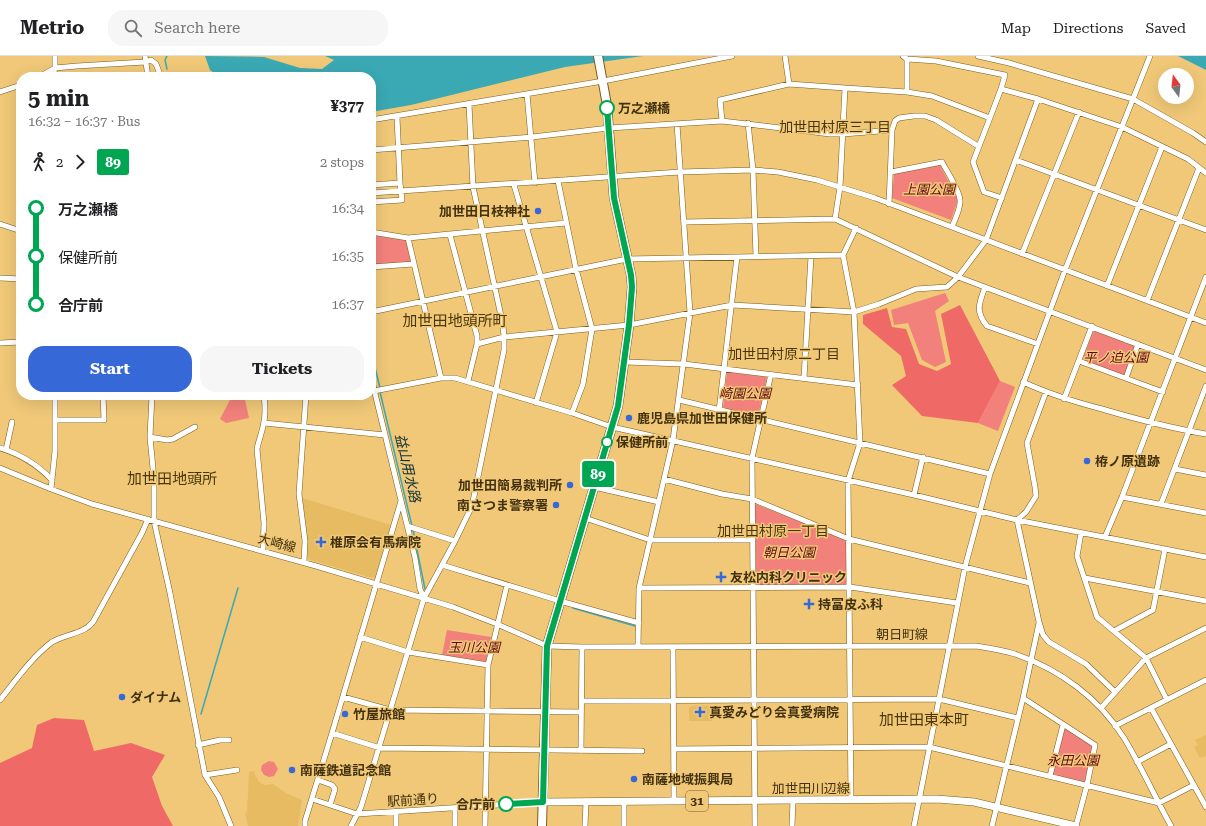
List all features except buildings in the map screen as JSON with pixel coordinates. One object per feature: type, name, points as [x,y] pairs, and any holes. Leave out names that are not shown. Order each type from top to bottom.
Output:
[{"type":"highway","points":[[542,826],[547,646],[618,406],[629,325],[632,287],[631,275],[614,198],[609,128],[603,79],[598,56]]},
{"type":"main road","name":"加世田川辺線","points":[[543,802],[956,800],[997,807],[1076,826]]},
{"type":"street","points":[[54,72],[55,56]]},
{"type":"street","points":[[145,56],[147,72]]},
{"type":"street","points":[[376,119],[528,94],[732,56]]},
{"type":"street","points":[[785,56],[789,84]]},
{"type":"street","points":[[978,56],[1134,97],[1194,133],[1206,142]]},
{"type":"street","points":[[914,826],[957,603],[979,511],[990,474],[1065,270],[1150,56]]},
{"type":"street","points":[[907,92],[905,57],[936,61],[1005,75],[973,162],[984,192],[1002,198]]},
{"type":"street","points":[[48,72],[55,68],[145,62],[151,60],[156,64],[159,72]]},
{"type":"street","points":[[722,121],[720,100],[789,84],[907,92],[932,96],[990,118]]},
{"type":"street","points":[[0,92],[16,87]]},
{"type":"street","points":[[835,219],[840,188],[845,88]]},
{"type":"street","points":[[1001,89],[1038,99],[1122,127],[1188,159],[1206,174]]},
{"type":"street","points":[[528,94],[536,183]]},
{"type":"street","points":[[477,344],[504,337],[629,325],[732,305],[854,312],[916,289],[947,287],[958,277],[986,240],[1038,99]]},
{"type":"street","points":[[351,826],[361,807],[380,748],[424,598],[472,506],[504,350],[504,337],[473,186],[469,104]]},
{"type":"street","points":[[1022,254],[1079,112]]},
{"type":"street","points":[[888,204],[891,172],[892,130],[895,121],[899,118],[925,116],[936,120],[978,146]]},
{"type":"street","points":[[376,202],[402,200],[396,117]]},
{"type":"street","points":[[376,150],[470,143],[609,128],[722,121],[843,134],[892,130]]},
{"type":"street","points":[[638,647],[639,588],[673,440],[690,312],[677,124]]},
{"type":"street","points":[[748,124],[753,170],[756,256]]},
{"type":"street","points":[[1107,286],[1162,147]]},
{"type":"street","points":[[1016,160],[1206,230]]},
{"type":"street","points":[[891,172],[942,162],[960,199],[952,228]]},
{"type":"street","points":[[1147,301],[1199,168]]},
{"type":"street","points":[[376,193],[473,186],[514,185],[680,172],[753,170],[778,172],[801,176],[888,204],[1206,323]]},
{"type":"street","points":[[558,181],[576,269],[592,329],[583,384],[572,413]]},
{"type":"street","points":[[376,185],[400,183]]},
{"type":"street","points":[[514,185],[557,332],[536,403]]},
{"type":"street","points":[[684,222],[835,219],[958,277],[1206,370]]},
{"type":"street","points":[[376,233],[408,238],[566,223]]},
{"type":"street","points":[[0,224],[16,229]]},
{"type":"street","points":[[851,800],[848,481],[860,443],[854,312],[843,255],[856,228]]},
{"type":"street","points":[[450,235],[477,336],[477,344],[468,381]]},
{"type":"street","points":[[408,238],[441,378]]},
{"type":"street","points":[[376,311],[627,259],[843,255]]},
{"type":"street","points":[[804,378],[811,256]]},
{"type":"street","points":[[720,411],[737,257]]},
{"type":"street","points":[[376,267],[414,264]]},
{"type":"street","points":[[1105,537],[1163,392],[1206,277]]},
{"type":"street","points":[[0,278],[16,279]]},
{"type":"street","points":[[985,287],[978,306],[982,320],[987,326],[1038,344]]},
{"type":"street","points":[[1064,398],[1080,361],[1092,326]]},
{"type":"street","points":[[0,343],[16,342]]},
{"type":"street","points":[[1126,378],[1138,344]]},
{"type":"street","points":[[1080,361],[1163,392]]},
{"type":"street","points":[[624,362],[684,364],[725,368],[858,385]]},
{"type":"street","points":[[755,826],[752,458],[771,374]]},
{"type":"street","points":[[376,390],[441,378],[455,378],[572,413],[612,427],[914,495],[1017,520],[1206,557]]},
{"type":"street","points":[[1023,382],[1064,398],[1150,423],[1206,434]]},
{"type":"street","points":[[1162,504],[1206,386]]},
{"type":"street","points":[[1017,520],[1026,512],[1036,496],[1027,443],[1046,392]]},
{"type":"street","points":[[376,399],[415,558],[420,589],[424,598]]},
{"type":"street","points":[[51,489],[55,451],[55,400]]},
{"type":"street","points":[[55,420],[104,420],[103,400]]},
{"type":"street","points":[[152,400],[150,437],[154,479],[151,520],[170,593],[198,745],[205,775],[219,797],[231,826]]},
{"type":"street","points":[[263,551],[264,524],[257,448],[264,423],[264,400]]},
{"type":"street","points":[[304,562],[305,541],[298,494],[306,400]]},
{"type":"street","points":[[678,400],[990,474]]},
{"type":"street","points":[[6,450],[12,422]]},
{"type":"street","points":[[264,423],[385,435]]},
{"type":"street","points":[[150,437],[167,440],[173,439],[195,427]]},
{"type":"street","points":[[0,448],[30,461],[52,480]]},
{"type":"street","points":[[914,495],[923,457]]},
{"type":"street","name":"大崎線","points":[[0,468],[92,504],[304,562],[424,598],[497,624],[547,646]]},
{"type":"street","points":[[1175,469],[1206,475]]},
{"type":"street","points":[[664,479],[722,494],[752,499],[849,539],[1030,583]]},
{"type":"street","points":[[594,487],[659,502]]},
{"type":"street","points":[[1122,497],[1206,513]]},
{"type":"street","points":[[304,826],[401,501]]},
{"type":"street","points":[[585,518],[650,540],[753,540]]},
{"type":"street","points":[[0,700],[49,644],[59,638],[86,628],[94,622],[142,533],[151,520]]},
{"type":"street","points":[[1017,520],[1030,583],[1043,635],[1049,642],[1086,664],[1115,692]]},
{"type":"street","points":[[407,526],[455,541]]},
{"type":"street","points":[[1081,533],[1077,556],[1097,617],[1146,658],[1167,700]]},
{"type":"street","points":[[1114,631],[1152,610],[1165,549]]},
{"type":"street","points":[[442,565],[560,601],[639,623]]},
{"type":"street","points":[[1085,578],[1206,601]]},
{"type":"street","points":[[485,826],[488,665],[507,585]]},
{"type":"street","points":[[639,588],[850,587],[957,603]]},
{"type":"street","points":[[992,826],[1023,698],[1039,622]]},
{"type":"street","points":[[1101,708],[1146,658],[1206,628]]},
{"type":"street","points":[[360,637],[408,652],[488,665]]},
{"type":"street","name":"朝日町線","points":[[547,646],[673,647],[949,645],[976,646],[998,649],[1031,660],[1062,676],[1086,694],[1101,708],[1123,737],[1171,826]]},
{"type":"street","points":[[581,751],[582,647]]},
{"type":"street","points":[[673,647],[674,801]]},
{"type":"street","points":[[1115,726],[1206,680]]},
{"type":"street","points":[[343,697],[390,710],[582,712]]},
{"type":"street","points":[[1023,698],[1095,745],[1087,785],[1076,826]]},
{"type":"street","points":[[582,701],[939,699],[1018,718]]},
{"type":"street","points":[[1151,708],[1206,807]]},
{"type":"street","points":[[1050,776],[1063,725]]},
{"type":"street","points":[[332,733],[380,748],[642,751]]},
{"type":"street","points":[[198,745],[220,740],[229,740]]},
{"type":"street","points":[[1137,762],[1171,744]]},
{"type":"street","points":[[674,748],[755,749],[929,747],[1159,803],[1194,785]]},
{"type":"street","points":[[205,775],[237,770]]},
{"type":"street","points":[[318,780],[332,785],[335,790],[330,805]]},
{"type":"street","name":"駅前通り","points":[[312,799],[357,814],[543,802]]},
{"type":"street","points":[[792,826],[793,800]]},
{"type":"street","points":[[585,826],[586,801]]},
{"type":"street","points":[[624,801],[624,826]]},
{"type":"street","points":[[455,808],[455,826]]},
{"type":"street","points":[[396,812],[396,826]]},
{"type":"shaded area","points":[[960,305],[1000,381],[978,423],[922,416],[892,385],[906,376],[901,356],[863,324],[863,315],[887,308],[892,327],[906,329],[919,364],[937,371],[951,364],[941,314]]},
{"type":"shaded area","points":[[302,498],[391,525],[375,577],[372,578],[308,559]]},
{"type":"shaded area","name":"真愛みどり会真愛病院","points":[[697,705],[712,706],[712,721],[689,721],[689,707]]},
{"type":"shaded area","points":[[54,718],[84,720],[94,751],[131,743],[165,755],[152,777],[162,806],[173,826],[0,826],[0,763],[32,748],[37,725]]},
{"type":"shaded area","points":[[1206,735],[1206,756],[1200,758],[1194,747],[1198,745],[1195,740]]},
{"type":"shaded area","points":[[254,771],[259,782],[264,785],[273,784],[286,793],[302,800],[298,826],[248,826],[245,813],[247,813],[249,772]]},
{"type":"green space","name":"上園公園","points":[[940,165],[958,200],[951,220],[892,198],[894,174]]},
{"type":"green space","points":[[376,236],[406,240],[411,261],[410,263],[376,266]]},
{"type":"green space","points":[[945,293],[949,301],[935,311],[946,362],[935,367],[922,360],[908,323],[894,325],[891,310]]},
{"type":"green space","name":"平ノ迫公園","points":[[1095,331],[1134,345],[1135,347],[1125,374],[1122,375],[1084,361],[1083,358],[1093,332]]},
{"type":"green space","name":"崎園公園","points":[[727,372],[767,377],[758,416],[723,408]]},
{"type":"green space","points":[[1000,381],[1015,387],[998,431],[978,423]]},
{"type":"green space","points":[[230,400],[245,400],[249,418],[226,423],[220,419]]},
{"type":"green space","name":"朝日公園","points":[[755,504],[844,539],[846,543],[847,585],[756,585]]},
{"type":"green space","name":"玉川公園","points":[[447,630],[491,637],[486,661],[483,662],[442,655]]},
{"type":"green space","name":"永田公園","points":[[1066,729],[1093,748],[1085,781],[1083,783],[1053,775],[1052,772],[1063,730]]},
{"type":"green space","points":[[269,761],[274,762],[278,769],[274,776],[269,777],[264,775],[261,770],[262,765]]},
{"type":"water","points":[[205,56],[264,57],[300,68],[322,69],[334,60],[325,56],[643,56],[565,67],[411,105],[376,111],[376,72],[213,72],[210,70]]},
{"type":"water","points":[[1178,56],[1206,56],[1206,70]]},
{"type":"waterway","name":"益山用水路","points":[[167,56],[165,60],[167,69]]},
{"type":"waterway","name":"益山用水路","points":[[376,372],[380,388]]},
{"type":"waterway","name":"益山用水路","points":[[380,392],[412,526]]},
{"type":"waterway","name":"益山用水路","points":[[413,530],[425,589]]},
{"type":"waterway","points":[[201,714],[238,588]]},
{"type":"waterway","points":[[573,608],[635,626]]},
{"type":"bus line","name":"89","points":[[506,804],[543,802],[547,646],[618,406],[622,381],[632,287],[631,275],[618,223],[614,198],[607,108]]},
{"type":"place","name":"万之瀬橋","points":[[607,108]]},
{"type":"place","name":"加世田日枝神社","points":[[538,211]]},
{"type":"place","name":"鹿児島県加世田保健所","points":[[629,418]]},
{"type":"place","name":"保健所前","points":[[607,442]]},
{"type":"place","name":"栫ノ原遺跡","points":[[1087,461]]},
{"type":"place","name":"加世田簡易裁判所","points":[[570,485]]},
{"type":"place","name":"南さつま警察署","points":[[556,505]]},
{"type":"place","name":"椎原会有馬病院","points":[[321,542]]},
{"type":"place","name":"友松内科クリニック","points":[[721,577]]},
{"type":"place","name":"持冨皮ふ科","points":[[809,604]]},
{"type":"place","name":"ダイナム","points":[[122,697]]},
{"type":"place","name":"真愛みどり会真愛病院","points":[[700,712]]},
{"type":"place","name":"竹屋旅館","points":[[345,714]]},
{"type":"place","name":"南薩鉄道記念館","points":[[292,770]]},
{"type":"place","name":"南薩地域振興局","points":[[634,779]]},
{"type":"place","name":"合庁前","points":[[506,804]]},
{"type":"district","name":"加世田村原三丁目","points":[[835,127]]},
{"type":"district","name":"加世田地頭所町","points":[[455,321]]},
{"type":"district","name":"加世田村原二丁目","points":[[784,354]]},
{"type":"district","name":"加世田地頭所","points":[[172,479]]},
{"type":"district","name":"加世田村原一丁目","points":[[773,531]]},
{"type":"district","name":"加世田東本町","points":[[924,720]]}]
